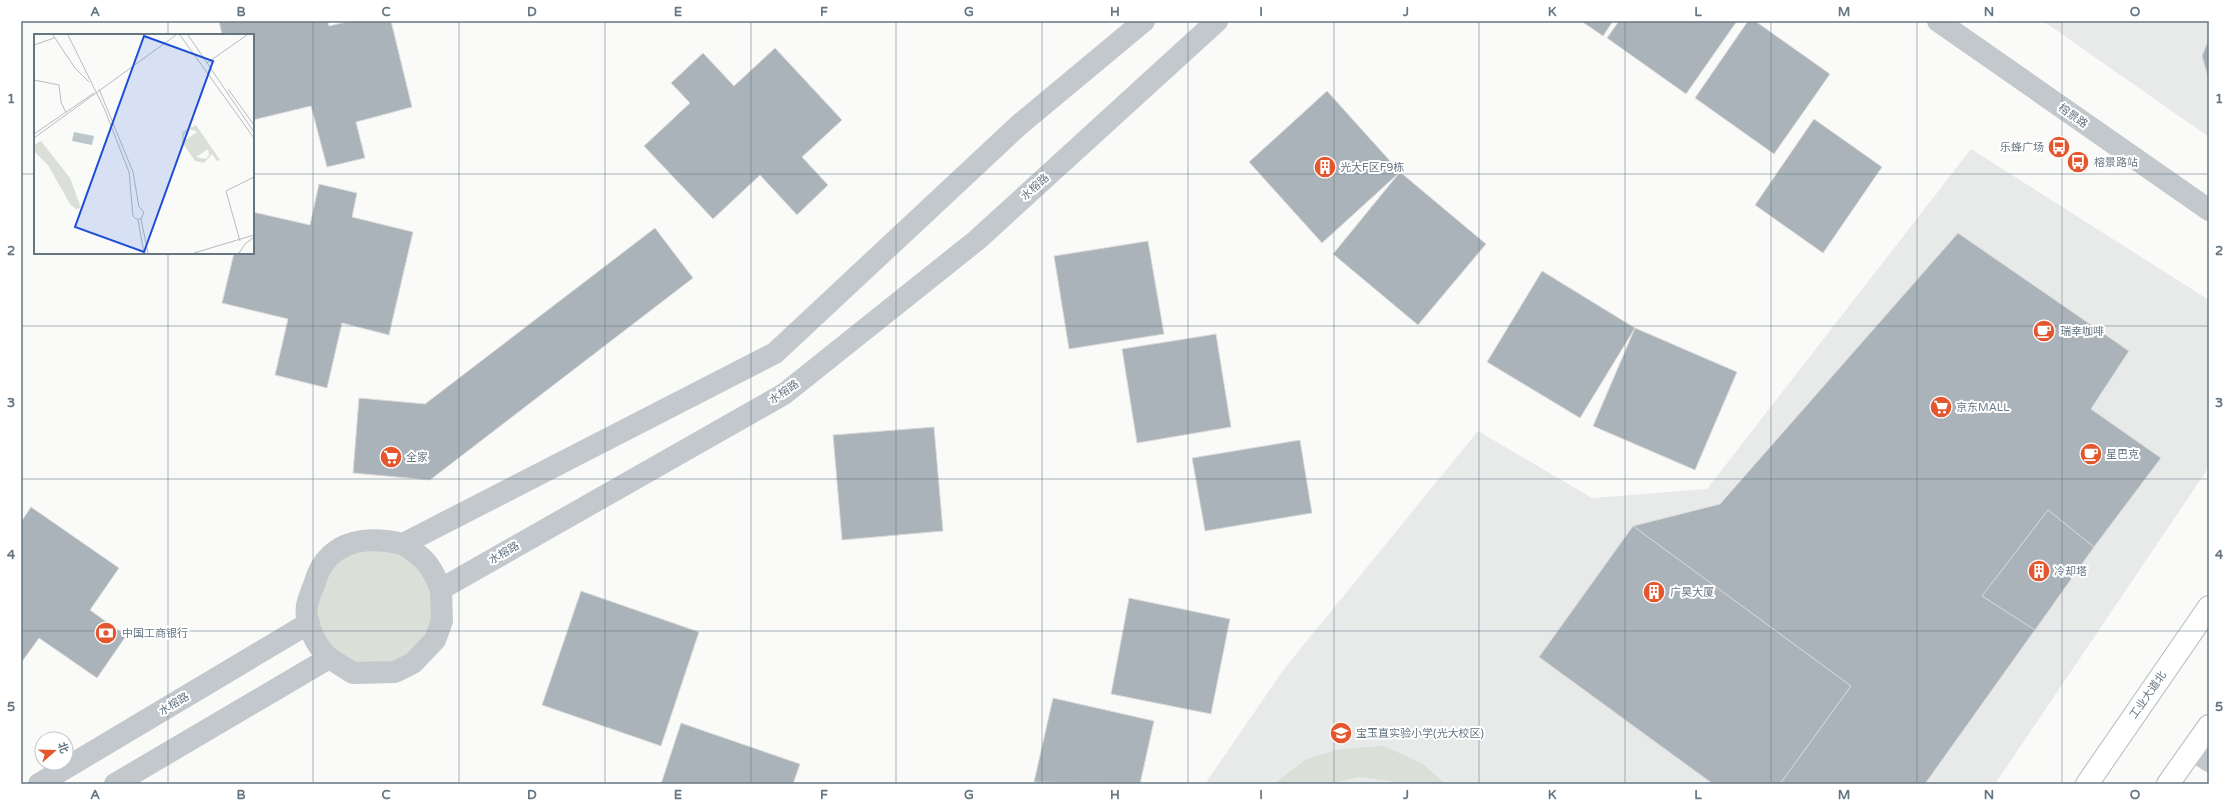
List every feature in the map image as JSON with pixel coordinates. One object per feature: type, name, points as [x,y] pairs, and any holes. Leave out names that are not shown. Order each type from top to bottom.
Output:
[{"type":"main road","name":"工业大道北","points":[[2087,784],[2209,607]]},
{"type":"main road","points":[[2168,784],[2201,755],[2209,726]]},
{"type":"street","points":[[403,544],[775,353],[1019,125],[1144,21]]},
{"type":"street","name":"水榕路","points":[[441,589],[784,394],[977,240],[1217,21]]},
{"type":"street","name":"榕景路","points":[[1938,21],[2209,210]]},
{"type":"street","points":[[367,540],[384,540],[403,544],[422,556],[432,569],[441,589],[442,621],[435,640],[413,662],[395,672],[353,673],[329,658],[320,648],[309,624],[306,606],[319,570],[330,555],[352,543],[367,540]]},
{"type":"street","name":"水榕路","points":[[39,784],[309,624]]},
{"type":"street","points":[[115,784],[329,658]]},
{"type":"shaded area","points":[[2043,21],[2209,21],[2209,137]]},
{"type":"shaded area","points":[[1971,149],[2209,300],[2209,467],[1995,784],[1205,784],[1284,669],[1478,431],[1592,498],[1707,489]]},
{"type":"shaded area","points":[[357,544],[411,552],[441,605],[415,660],[356,670],[315,634],[316,579]]},
{"type":"shaded area","points":[[1384,746],[1423,764],[1445,784],[1397,784],[1389,781],[1360,777],[1328,784],[1274,784],[1307,759],[1341,749]]},
{"type":"building","points":[[219,21],[328,21],[329,26],[350,21],[391,21],[412,107],[356,122],[365,158],[327,167],[311,106],[254,120],[254,34],[222,34]]},
{"type":"building","points":[[1581,21],[1613,21],[1603,36]]},
{"type":"building","points":[[1619,21],[1737,21],[1686,94],[1607,38]]},
{"type":"building","points":[[1748,21],[1755,21],[1830,74],[1774,154],[1695,98]]},
{"type":"building","points":[[2209,38],[2209,81],[2202,56]]},
{"type":"building","points":[[775,48],[842,120],[802,157],[828,185],[797,215],[760,175],[713,219],[644,146],[690,103],[671,83],[703,53],[734,86]]},
{"type":"building","name":"光大F区F9栋","points":[[1327,91],[1400,172],[1322,243],[1249,162]]},
{"type":"building","points":[[1814,119],[1882,167],[1823,253],[1755,205]]},
{"type":"building","points":[[1400,172],[1486,244],[1418,325],[1333,254]]},
{"type":"building","points":[[319,184],[357,193],[352,217],[413,232],[389,335],[342,323],[327,388],[275,375],[288,319],[222,303],[234,254],[254,254],[254,212],[310,225]]},
{"type":"building","points":[[655,228],[693,278],[430,480],[353,473],[359,398],[425,404]]},
{"type":"building","points":[[1958,233],[2129,351],[2091,409],[2161,458],[2094,547],[1925,784],[1713,784],[1539,657],[1633,526],[1720,504]]},
{"type":"building","points":[[1148,241],[1164,334],[1069,349],[1054,256]]},
{"type":"building","points":[[1542,271],[1635,328],[1580,418],[1487,362]]},
{"type":"building","points":[[1635,328],[1737,372],[1695,470],[1593,426]]},
{"type":"building","points":[[1216,334],[1231,427],[1137,443],[1122,349]]},
{"type":"building","points":[[934,427],[943,531],[842,540],[833,435]]},
{"type":"building","points":[[1300,440],[1312,513],[1205,531],[1192,458]]},
{"type":"building","points":[[31,507],[119,568],[90,610],[126,636],[97,678],[39,638],[21,663],[21,522]]},
{"type":"building","name":"冷却塔","points":[[2048,510],[2094,547],[2035,630],[1982,596]]},
{"type":"building","name":"广昊大厦","points":[[1633,526],[1851,686],[1780,784],[1713,784],[1539,657]]},
{"type":"building","points":[[581,591],[699,632],[661,746],[542,705]]},
{"type":"building","points":[[1129,598],[1230,619],[1211,714],[1111,694]]},
{"type":"building","points":[[1053,698],[1154,721],[1140,784],[1034,782]]},
{"type":"building","points":[[681,723],[800,764],[793,784],[661,784]]},
{"type":"place","name":"乐蜂广场","points":[[2059,147]]},
{"type":"place","name":"榕景路站","points":[[2078,162]]},
{"type":"place","name":"光大F区F9栋","points":[[1325,167]]},
{"type":"place","name":"瑞幸咖啡","points":[[2044,331]]},
{"type":"place","name":"京东MALL","points":[[1941,407]]},
{"type":"place","name":"星巴克","points":[[2091,454]]},
{"type":"place","name":"全家","points":[[391,457]]},
{"type":"place","name":"冷却塔","points":[[2039,571]]},
{"type":"place","name":"广昊大厦","points":[[1654,592]]},
{"type":"place","name":"中国工商银行","points":[[106,633]]},
{"type":"place","name":"宝玉直实验小学(光大校区)","points":[[1341,733]]}]
